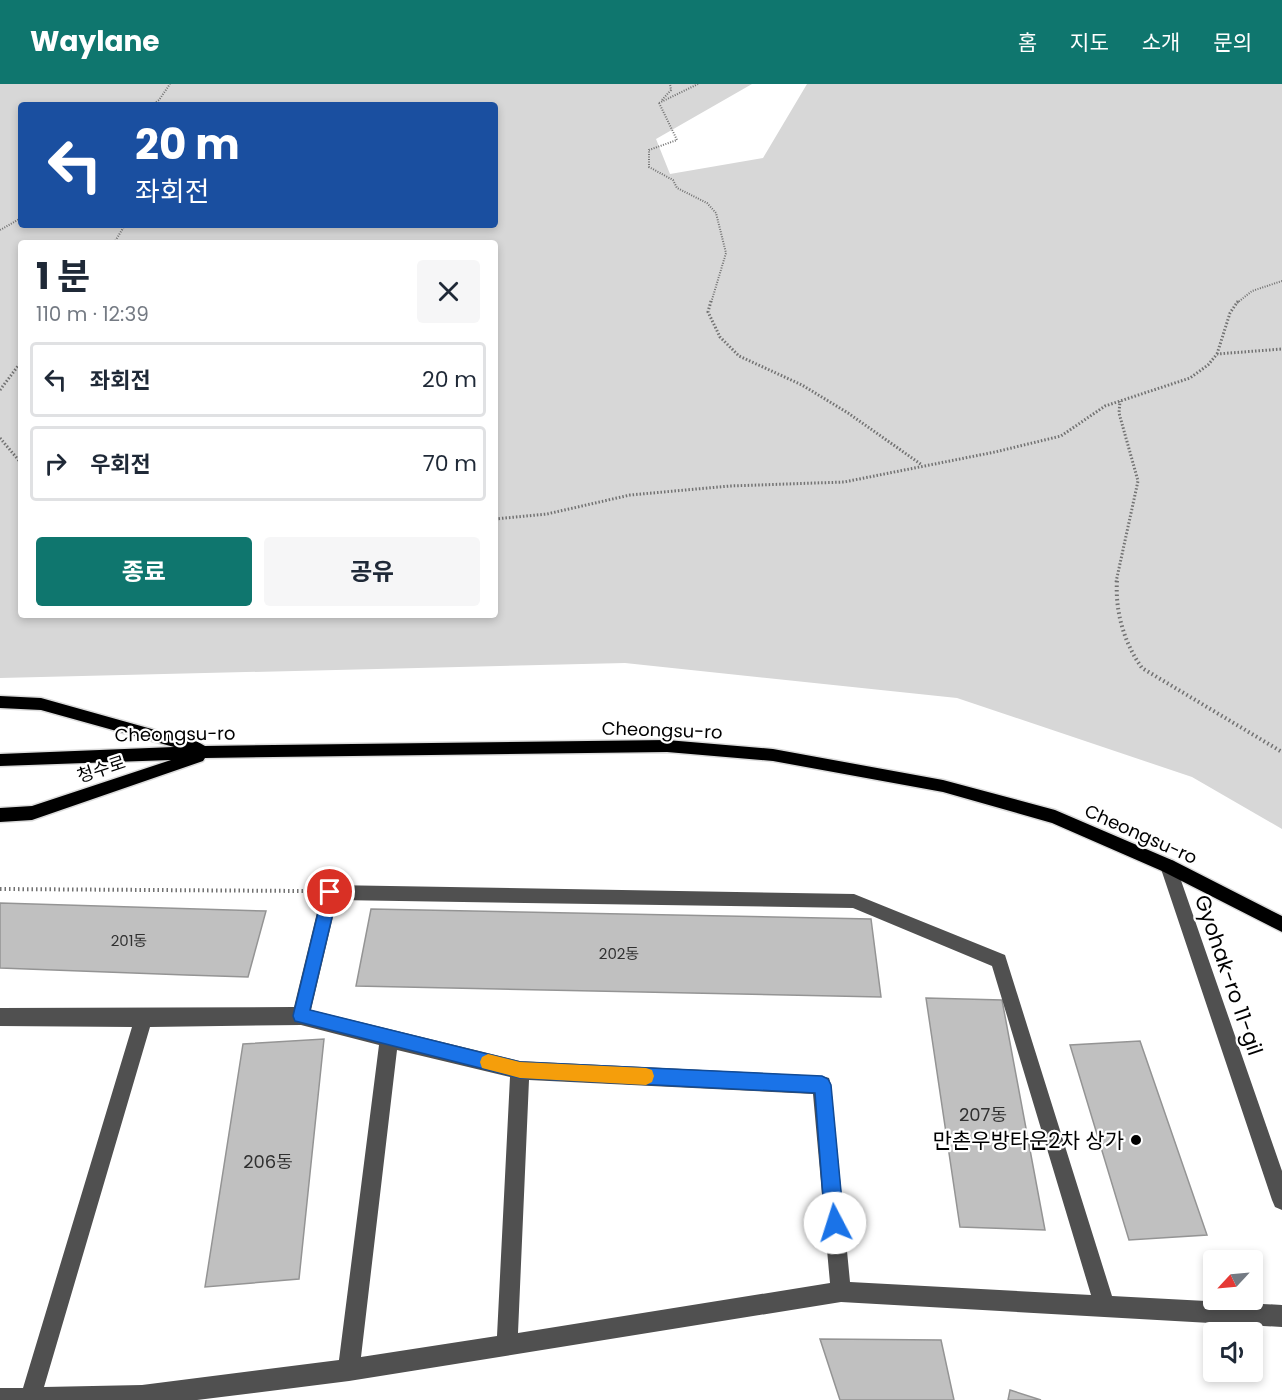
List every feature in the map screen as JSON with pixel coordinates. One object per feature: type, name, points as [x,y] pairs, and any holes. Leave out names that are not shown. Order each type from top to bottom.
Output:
[{"type":"main road","points":[[0,702],[41,704],[213,752]]},
{"type":"main road","name":"Cheongsu-ro","points":[[4,758],[213,752],[667,746],[773,756],[944,786],[1044,814],[1168,866],[1282,924]]},
{"type":"main road","name":"청수로","points":[[0,815],[32,813],[213,752]]},
{"type":"street","name":"Gyohak-ro 11-gil","points":[[1168,866],[1282,1200]]},
{"type":"street","points":[[301,1016],[330,892],[854,901],[999,961],[1105,1306]]},
{"type":"street","points":[[0,1017],[301,1016],[520,1070],[822,1085],[841,1292]]},
{"type":"street","points":[[30,1399],[144,1018]]},
{"type":"street","points":[[349,1370],[389,1039]]},
{"type":"street","points":[[507,1345],[520,1070]]},
{"type":"street","points":[[0,1399],[141,1398],[349,1370],[841,1292],[1282,1316]]},
{"type":"path","points":[[156,102],[170,84]]},
{"type":"path","points":[[660,102],[671,90],[670,84]]},
{"type":"path","points":[[660,102],[698,84]]},
{"type":"path","points":[[660,102],[677,140],[649,150],[649,167],[673,180],[676,188],[707,203],[716,213],[726,253],[708,312],[720,337],[739,356],[802,385],[848,413],[923,466]]},
{"type":"path","points":[[0,230],[18,220]]},
{"type":"path","points":[[498,519],[547,514],[630,495],[730,486],[844,482],[1061,436],[1105,406],[1190,378],[1208,365],[1217,354],[1230,311],[1243,298],[1264,285],[1282,281]]},
{"type":"path","points":[[1217,354],[1282,349]]},
{"type":"path","points":[[0,390],[18,366]]},
{"type":"path","points":[[1120,401],[1119,413],[1138,482],[1116,583],[1119,616],[1130,651],[1142,668],[1162,682],[1282,752]]},
{"type":"path","points":[[0,438],[18,460]]},
{"type":"path","points":[[0,889],[330,892]]},
{"type":"shaded area","points":[[0,84],[752,84],[656,139],[670,174],[763,158],[807,84],[1282,84],[1282,829],[1192,777],[957,698],[625,663],[0,678]]},
{"type":"building","points":[[0,903],[266,911],[248,977],[0,968]]},
{"type":"building","points":[[371,909],[871,919],[881,997],[356,986]]},
{"type":"building","points":[[926,998],[1002,1000],[1045,1230],[960,1227]]},
{"type":"building","points":[[324,1039],[299,1279],[205,1287],[243,1044]]},
{"type":"building","name":"만촌우방타운2차 상가","points":[[1140,1041],[1207,1235],[1129,1240],[1070,1045]]},
{"type":"building","points":[[820,1339],[941,1340],[954,1400],[840,1400]]},
{"type":"building","points":[[1010,1390],[1041,1400],[1008,1400]]},
{"type":"slow traffic","points":[[488,1062],[520,1070],[646,1076]]},
{"type":"place","name":"만촌우방타운2차 상가","points":[[1136,1140]]},
{"type":"route","points":[[330,892],[301,1016],[520,1070],[822,1085],[835,1223]]}]
